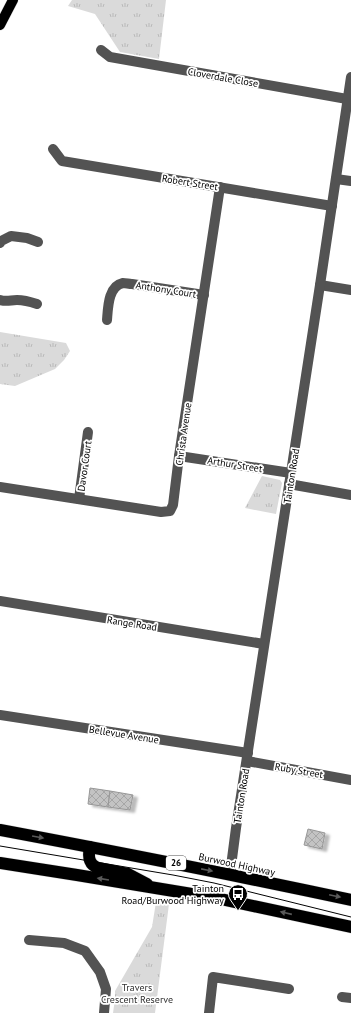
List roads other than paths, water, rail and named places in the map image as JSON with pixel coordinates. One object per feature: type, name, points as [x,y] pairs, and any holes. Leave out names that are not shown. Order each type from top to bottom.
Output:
[{"type":"highway","name":"Burwood Highway","points":[[0,830],[230,874],[351,900]]},
{"type":"highway","points":[[90,847],[89,858],[94,866],[128,874],[153,888]]},
{"type":"highway","points":[[0,863],[236,902],[351,928]]},
{"type":"main road","points":[[0,25],[13,0]]},
{"type":"street","name":"Cloverdale Close","points":[[101,50],[110,57],[347,99]]},
{"type":"street","name":"Tainton Road","points":[[230,874],[351,77]]},
{"type":"street","name":"Robert Street","points":[[53,149],[62,161],[332,206]]},
{"type":"street","points":[[336,179],[351,181]]},
{"type":"street","name":"Christa Avenue","points":[[0,487],[79,498],[161,512],[170,511],[173,505],[179,456],[220,187]]},
{"type":"street","points":[[0,243],[11,236],[27,238],[38,242]]},
{"type":"street","name":"Anthony Court","points":[[107,320],[110,296],[117,286],[123,283],[204,295]]},
{"type":"street","points":[[320,285],[351,290]]},
{"type":"street","points":[[0,300],[4,302],[23,300],[37,304]]},
{"type":"street","name":"Davor Court","points":[[79,498],[88,432]]},
{"type":"street","name":"Arthur Street","points":[[179,456],[291,473]]},
{"type":"street","points":[[290,484],[351,495]]},
{"type":"street","name":"Range Road","points":[[0,601],[264,644]]},
{"type":"street","name":"Bellevue Avenue","points":[[0,715],[248,757]]},
{"type":"street","name":"Ruby Street","points":[[248,757],[351,780]]},
{"type":"street","points":[[29,940],[64,943],[85,951],[100,972],[106,989],[104,1013]]},
{"type":"street","points":[[209,1013],[213,977],[289,988]]},
{"type":"tram line","points":[[0,846],[214,883],[351,917]]},
{"type":"place","name":"Tainton Road/Burwood Highway","points":[[238,911]]},
{"type":"park label","name":"Travers Crescent Reserve","points":[[137,992]]}]
